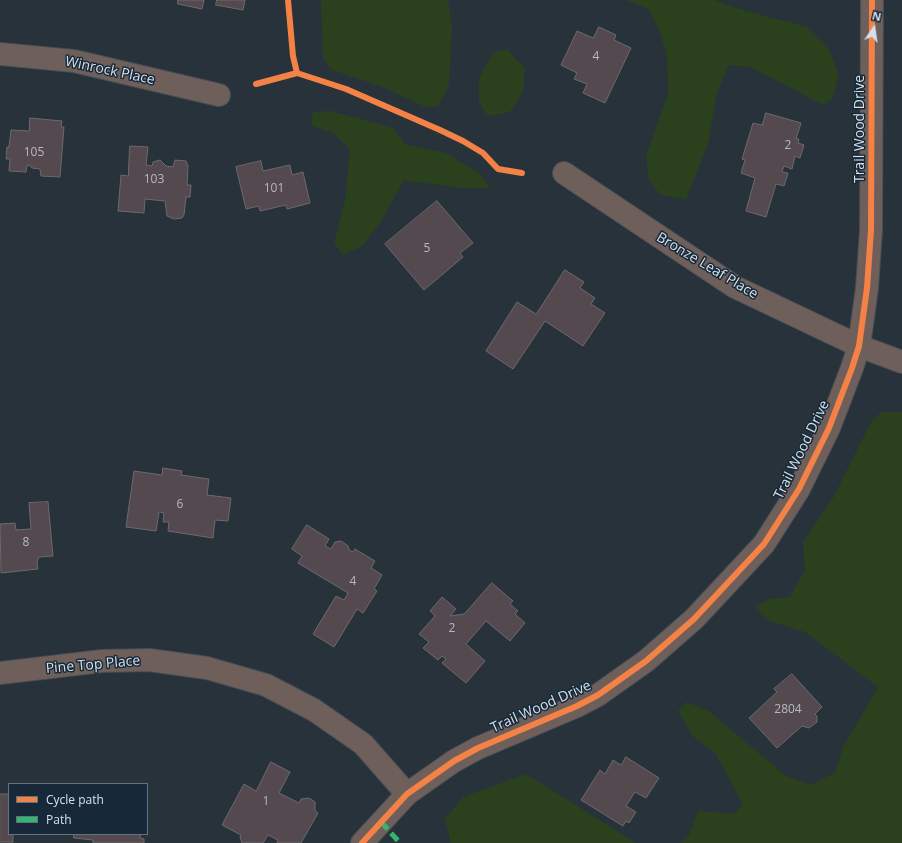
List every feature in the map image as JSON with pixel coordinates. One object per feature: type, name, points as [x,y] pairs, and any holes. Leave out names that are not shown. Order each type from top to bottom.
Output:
[{"type":"street","name":"Trail Wood Drive","points":[[362,843],[407,794],[454,761],[478,748],[598,695],[646,661],[694,619],[764,544],[799,489],[829,428],[859,346],[868,288],[871,230],[872,0]]},
{"type":"street","name":"Winrock Place","points":[[0,54],[74,61],[219,95]]},
{"type":"street","name":"Bronze Leaf Place","points":[[564,173],[735,287],[859,346],[902,362]]},
{"type":"street","name":"Pine Top Place","points":[[0,673],[102,661],[149,660],[207,668],[266,685],[314,710],[363,744],[407,794]]},
{"type":"green space","points":[[321,0],[448,0],[452,26],[449,85],[438,106],[425,107],[383,87],[332,70],[323,58]]},
{"type":"green space","points":[[626,0],[714,0],[736,8],[807,27],[829,49],[839,75],[832,99],[823,105],[750,67],[729,65],[716,95],[709,140],[686,200],[660,194],[649,181],[646,156],[668,94],[667,57],[661,35],[650,10]]},
{"type":"green space","points":[[507,49],[525,69],[523,91],[510,112],[488,116],[479,102],[479,78],[493,53]]},
{"type":"green space","points":[[331,111],[393,128],[405,144],[446,153],[480,174],[490,188],[461,188],[404,180],[380,223],[362,246],[343,255],[334,243],[345,201],[350,149],[333,133],[311,125],[313,112]]},
{"type":"green space","points":[[881,412],[902,412],[902,843],[680,843],[688,837],[698,811],[734,814],[743,804],[716,754],[693,736],[678,711],[687,702],[710,712],[787,777],[811,785],[835,773],[844,745],[878,687],[805,632],[769,621],[755,607],[770,599],[790,597],[805,570],[803,542],[833,498],[871,422]]},
{"type":"green space","points":[[526,774],[636,843],[451,843],[445,819],[463,797]]},
{"type":"building","points":[[178,0],[204,0],[202,9],[178,4]]},
{"type":"building","points":[[217,0],[245,0],[243,10],[216,5]]},
{"type":"building","points":[[599,27],[616,35],[614,40],[631,48],[605,103],[583,93],[587,84],[574,79],[577,73],[561,65],[577,31],[593,38]]},
{"type":"building","points":[[766,113],[801,123],[796,139],[799,139],[798,143],[804,145],[800,158],[795,156],[792,169],[784,166],[782,172],[788,173],[784,186],[776,184],[766,217],[746,211],[755,178],[741,173],[745,160],[742,159],[753,123],[762,125]]},
{"type":"building","points":[[30,118],[62,121],[61,127],[64,127],[60,177],[41,176],[40,169],[32,168],[27,165],[26,172],[9,171],[10,159],[6,159],[11,130],[29,131]]},
{"type":"building","points":[[130,146],[148,147],[146,165],[152,166],[153,162],[160,160],[166,166],[173,167],[175,160],[186,161],[188,166],[187,185],[191,185],[190,197],[186,197],[184,215],[182,218],[174,219],[167,216],[165,201],[145,199],[144,213],[118,211],[121,175],[128,176]]},
{"type":"building","points":[[261,161],[263,171],[290,165],[292,175],[303,172],[310,203],[287,209],[286,205],[260,211],[259,206],[246,209],[236,167]]},
{"type":"building","points":[[437,201],[473,243],[460,253],[463,257],[424,290],[385,244]]},
{"type":"building","points":[[565,270],[584,282],[580,288],[595,298],[591,304],[605,313],[583,346],[545,321],[513,369],[486,351],[517,302],[536,314]]},
{"type":"building","points":[[163,468],[182,471],[181,475],[209,479],[207,495],[231,498],[228,521],[215,520],[213,538],[168,531],[169,522],[163,522],[164,513],[159,512],[156,531],[126,527],[134,471],[162,475]]},
{"type":"building","points":[[48,502],[53,556],[39,557],[37,562],[38,569],[1,573],[0,524],[15,523],[16,530],[31,529],[29,503]]},
{"type":"building","points":[[307,525],[329,539],[325,546],[331,549],[335,542],[341,541],[348,546],[349,550],[353,552],[355,549],[375,561],[371,568],[382,575],[374,589],[377,591],[363,613],[357,609],[334,647],[313,634],[336,596],[344,600],[348,593],[298,563],[302,556],[292,549]]},
{"type":"building","points":[[492,583],[513,601],[510,604],[518,611],[515,614],[525,623],[510,641],[486,621],[466,644],[485,661],[466,683],[442,663],[446,659],[442,656],[438,660],[423,648],[429,642],[419,634],[435,616],[430,611],[442,597],[456,609],[450,616],[464,614]]},
{"type":"building","points":[[792,674],[822,707],[815,714],[817,716],[817,722],[809,728],[802,726],[777,748],[749,718],[777,692],[774,689]]},
{"type":"building","points":[[626,757],[659,778],[646,798],[635,792],[626,806],[636,812],[629,823],[626,821],[623,826],[581,800],[600,770],[605,774],[613,760],[621,765]]},
{"type":"building","points":[[271,762],[290,772],[279,793],[299,803],[301,799],[309,798],[315,802],[315,811],[318,813],[301,843],[277,843],[278,840],[268,835],[263,843],[242,843],[240,837],[241,835],[222,825],[244,784],[256,791]]},
{"type":"building","points":[[0,794],[8,794],[8,835],[13,835],[13,842],[0,842]]},
{"type":"building","points":[[74,835],[141,835],[140,838],[144,839],[144,843],[93,843],[93,840],[74,838]]},
{"type":"marked path","points":[[381,822],[400,843]]},
{"type":"cycle path","points":[[288,0],[293,56],[297,73]]},
{"type":"cycle path","points":[[362,843],[407,794],[454,761],[478,748],[577,706],[598,695],[646,661],[694,619],[764,544],[799,489],[829,428],[859,346],[867,288],[871,230],[872,0]]},
{"type":"cycle path","points":[[256,84],[297,73],[346,89],[463,141],[483,153],[498,169],[522,173]]}]
